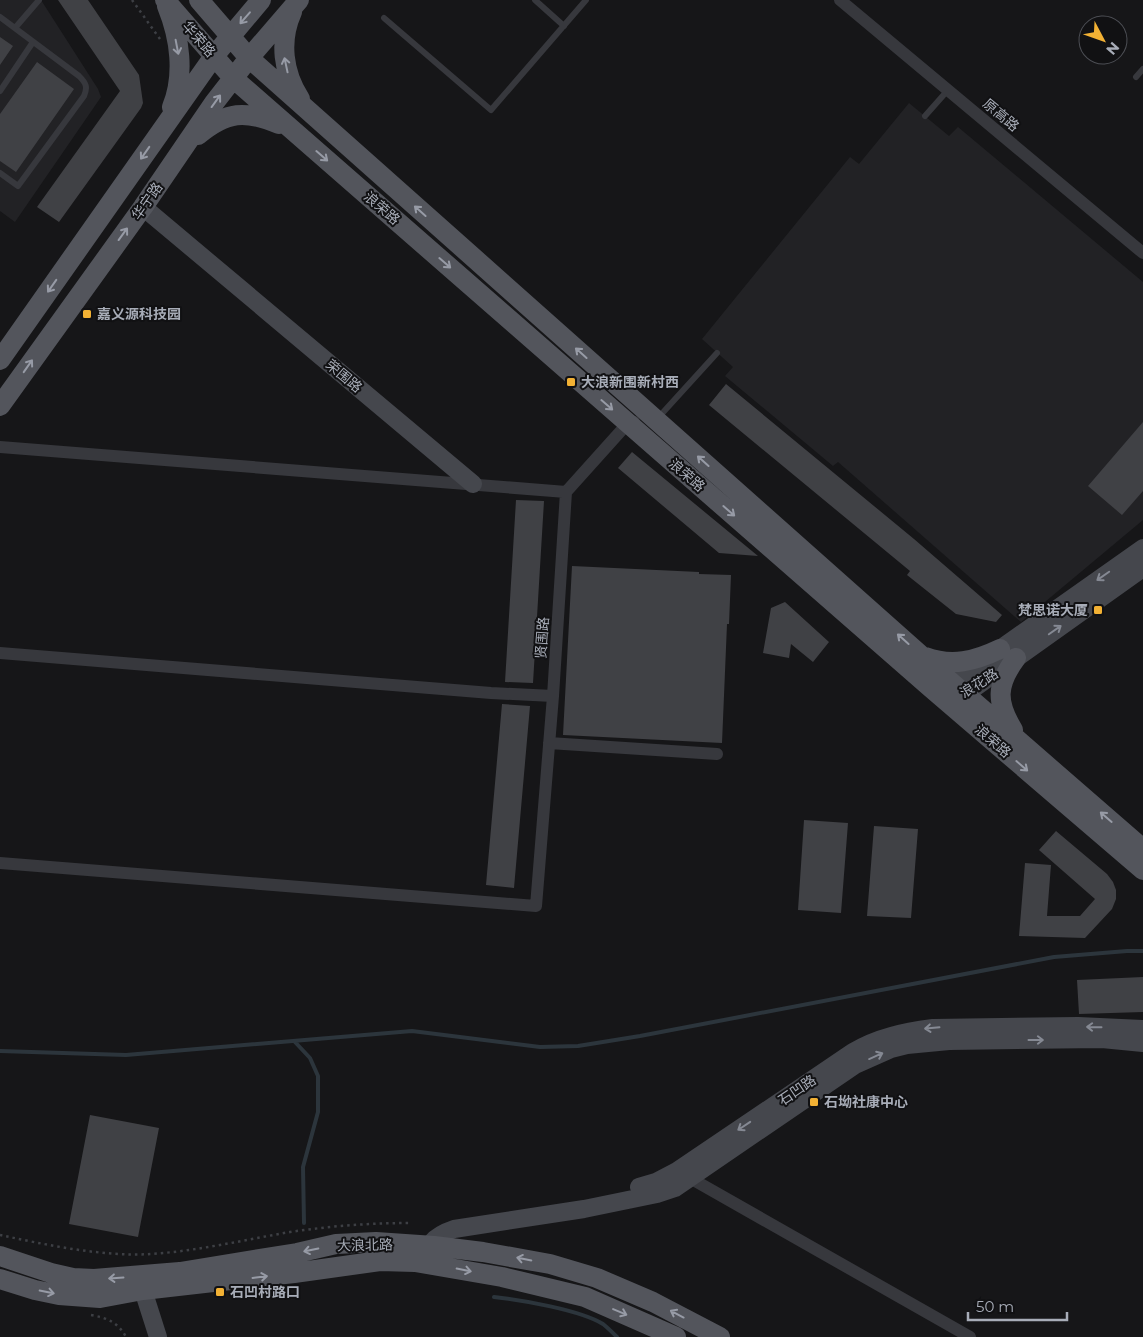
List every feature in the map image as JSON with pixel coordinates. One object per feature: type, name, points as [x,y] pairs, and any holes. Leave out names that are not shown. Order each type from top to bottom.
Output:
[{"type":"main road","name":"华荣路","points":[[164,0],[233,78]]},
{"type":"main road","points":[[164,0],[171,16],[179,55],[180,72],[175,101],[165,125]]},
{"type":"main road","name":"华荣路","points":[[200,0],[249,58]]},
{"type":"main road","name":"华宁路","points":[[0,360],[214,56],[261,0]]},
{"type":"main road","points":[[298,1],[290,18],[284,44],[284,57],[290,79],[306,109]]},
{"type":"main road","name":"华宁路","points":[[0,406],[143,207],[214,103],[249,58],[298,1]]},
{"type":"main road","name":"浪荣路","points":[[249,58],[921,655],[954,692],[1143,870]]},
{"type":"main road","name":"浪荣路","points":[[233,78],[628,423],[954,692],[1021,742],[1143,849]]},
{"type":"main road","points":[[188,142],[218,121],[244,114],[272,121],[297,134]]},
{"type":"main road","name":"荣围路","points":[[143,207],[472,484]]},
{"type":"main road","name":"浪花路","points":[[1008,654],[1143,548]]},
{"type":"main road","name":"浪花路","points":[[954,692],[1008,654],[1143,568]]},
{"type":"main road","points":[[921,655],[938,662],[952,663],[1008,654],[1006,671],[1001,682],[1000,692],[1003,711],[1021,742]]},
{"type":"main road","name":"石凹路","points":[[434,1246],[432,1242],[443,1233],[468,1227],[584,1209],[674,1188],[683,1175],[852,1052],[878,1039],[933,1028],[1078,1026],[1143,1029]]},
{"type":"main road","name":"石凹路","points":[[683,1175],[855,1065],[891,1049],[949,1040],[1102,1039],[1143,1043]]},
{"type":"main road","name":"大浪北路","points":[[0,1279],[35,1290],[100,1298],[180,1272],[296,1253],[336,1244],[376,1242],[434,1246],[541,1262],[597,1278],[653,1302],[720,1337]]},
{"type":"main road","name":"大浪北路","points":[[0,1256],[40,1270],[73,1278],[112,1278],[143,1283],[294,1273],[380,1261],[416,1262],[510,1279],[585,1297],[676,1337]]},
{"type":"main road","points":[[143,1283],[158,1337]]},
{"type":"street","name":"原高路","points":[[840,0],[1143,253]]},
{"type":"street","points":[[0,447],[566,492],[628,423],[656,420]]},
{"type":"street","name":"贤围路","points":[[0,863],[536,906],[553,696],[566,492]]},
{"type":"street","points":[[0,653],[481,693],[553,696]]},
{"type":"street","points":[[549,743],[717,754]]},
{"type":"street","points":[[683,1175],[970,1337]]},
{"type":"lane","points":[[15,28],[39,0]]},
{"type":"lane","points":[[535,0],[564,26]]},
{"type":"lane","points":[[384,18],[491,110],[586,0]]},
{"type":"lane","points":[[0,17],[79,76],[85,82],[87,90],[18,186],[0,172]]},
{"type":"lane","points":[[0,91],[33,42]]},
{"type":"lane","points":[[1136,77],[1143,69]]},
{"type":"lane","points":[[925,116],[948,90]]},
{"type":"lane","points":[[656,420],[717,352]]},
{"type":"path","points":[[132,0],[161,40]]},
{"type":"path","points":[[0,1235],[43,1244],[89,1250],[150,1254],[180,1252],[328,1227],[372,1223],[411,1223]]},
{"type":"shaded area","points":[[0,0],[41,0],[98,89],[101,97],[15,222],[0,211]]},
{"type":"shaded area","points":[[909,103],[949,136],[958,127],[1143,282],[1143,520],[1021,622],[838,462],[833,466],[725,376],[733,367],[702,339],[850,157],[859,164]]},
{"type":"building","points":[[58,0],[88,0],[139,75],[143,103],[59,222],[37,207],[120,91]]},
{"type":"building","points":[[0,37],[13,46],[0,65]]},
{"type":"building","points":[[37,62],[74,89],[16,172],[0,161],[0,114]]},
{"type":"building","points":[[726,384],[914,539],[1002,615],[996,622],[956,614],[907,575],[910,571],[709,405]]},
{"type":"building","points":[[1143,422],[1143,491],[1122,515],[1088,486]]},
{"type":"building","points":[[632,452],[758,556],[719,553],[618,468]]},
{"type":"building","points":[[516,500],[544,501],[533,683],[505,682]]},
{"type":"building","points":[[572,566],[731,575],[722,743],[563,735]]},
{"type":"building","points":[[785,602],[829,642],[813,662],[791,644],[789,658],[763,653],[771,608]]},
{"type":"building","points":[[502,704],[530,706],[514,888],[486,885]]},
{"type":"building","points":[[804,820],[848,823],[841,913],[798,910]]},
{"type":"building","points":[[874,826],[918,829],[911,918],[867,916]]},
{"type":"building","points":[[1056,831],[1107,874],[1116,890],[1116,899],[1112,909],[1085,938],[1019,936],[1025,863],[1051,865],[1047,916],[1080,916],[1095,899],[1039,850]]},
{"type":"building","points":[[1143,977],[1143,1012],[1079,1014],[1077,980]]},
{"type":"building","points":[[90,1115],[159,1128],[138,1237],[69,1224]]},
{"type":"waterway","points":[[0,1051],[126,1055],[412,1031],[540,1047],[578,1046],[640,1036],[1054,957],[1143,951]]},
{"type":"waterway","points":[[295,1042],[310,1058],[318,1076],[318,1112],[303,1167],[304,1223]]},
{"type":"waterway","points":[[494,1297],[535,1303],[580,1314],[603,1324],[617,1337]]},
{"type":"place","name":"嘉义源科技园","points":[[87,314]]},
{"type":"place","name":"大浪新围新村西","points":[[571,382]]},
{"type":"place","name":"梵思诺大厦","points":[[1098,610]]},
{"type":"place","name":"石坳社康中心","points":[[814,1102]]},
{"type":"place","name":"石凹村路口","points":[[220,1292]]}]
